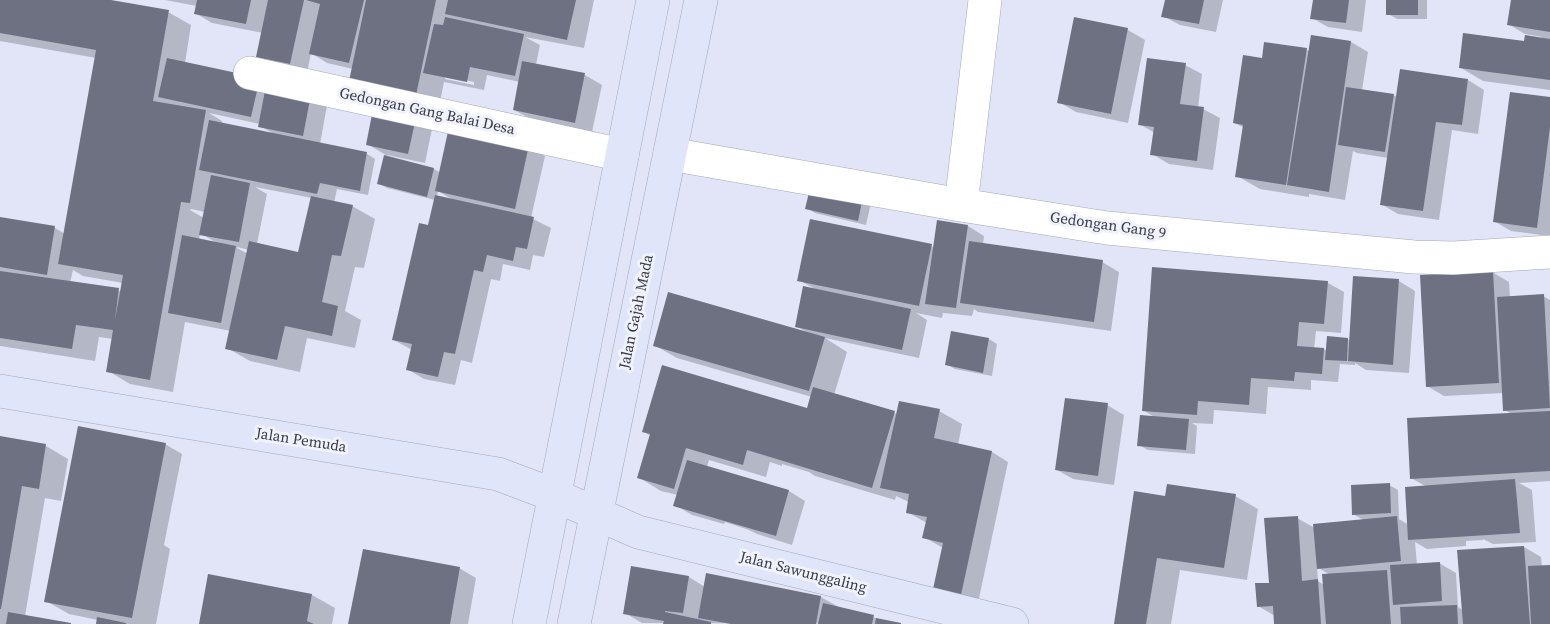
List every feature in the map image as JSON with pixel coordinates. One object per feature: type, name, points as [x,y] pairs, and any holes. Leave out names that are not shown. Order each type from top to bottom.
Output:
[{"type":"main road","points":[[529,624],[554,495],[613,153],[653,0]]},
{"type":"main road","name":"Jalan Gajah Mada","points":[[574,624],[701,0]]},
{"type":"main road","name":"Jalan Pemuda","points":[[0,391],[498,474],[596,514]]},
{"type":"main road","name":"Jalan Sawunggaling","points":[[596,514],[638,532],[934,615],[1012,624]]},
{"type":"street","points":[[961,205],[985,0]]},
{"type":"street","name":"Gedongan Gang Balai Desa","points":[[250,73],[613,153]]},
{"type":"street","name":"Gedongan Gang 9","points":[[670,154],[961,205],[1119,229],[1414,257],[1453,258],[1550,252]]},
{"type":"building","points":[[0,0],[111,0],[169,10],[153,101],[206,110],[190,203],[181,202],[150,380],[106,372],[113,330],[76,325],[72,349],[0,338],[0,271],[119,288],[115,320],[123,275],[58,264],[96,50],[0,33]]},
{"type":"building","points":[[197,0],[251,0],[246,24],[194,14]]},
{"type":"building","points":[[268,0],[304,0],[290,64],[256,57]]},
{"type":"building","points":[[306,0],[364,0],[349,63],[309,54],[320,4]]},
{"type":"building","points":[[366,0],[436,0],[415,100],[348,86]]},
{"type":"building","points":[[448,0],[576,0],[567,40],[445,14]]},
{"type":"building","points":[[1165,0],[1204,0],[1199,24],[1161,17]]},
{"type":"building","points":[[1313,0],[1349,0],[1346,23],[1310,19]]},
{"type":"building","points":[[1386,0],[1418,0],[1418,15],[1386,15]]},
{"type":"building","points":[[1511,0],[1550,0],[1550,32],[1507,25]]},
{"type":"building","points":[[445,17],[524,34],[515,76],[470,67],[467,82],[423,73],[434,24],[443,25]]},
{"type":"building","points":[[1074,17],[1128,28],[1111,114],[1057,103]]},
{"type":"building","points":[[1463,33],[1524,41],[1525,35],[1550,39],[1550,80],[1459,68]]},
{"type":"building","points":[[1311,35],[1351,41],[1329,192],[1287,185]]},
{"type":"building","points":[[1264,42],[1307,48],[1286,185],[1235,177],[1243,125],[1233,123],[1243,55],[1262,58]]},
{"type":"building","points":[[167,58],[260,78],[251,117],[158,97]]},
{"type":"building","points":[[1147,58],[1186,63],[1180,104],[1204,107],[1197,161],[1150,155],[1154,127],[1138,125]]},
{"type":"building","points":[[522,61],[585,73],[575,123],[513,110]]},
{"type":"building","points":[[1400,69],[1468,79],[1462,125],[1436,122],[1423,211],[1380,205]]},
{"type":"building","points":[[267,80],[312,89],[303,136],[258,127]]},
{"type":"building","points":[[1346,87],[1394,94],[1385,152],[1338,145]]},
{"type":"building","points":[[1510,92],[1550,97],[1550,127],[1537,228],[1493,222]]},
{"type":"building","points":[[374,104],[417,113],[408,154],[366,145]]},
{"type":"building","points":[[209,120],[367,152],[360,191],[320,183],[317,194],[199,170]]},
{"type":"building","points":[[449,127],[529,145],[515,209],[435,191]]},
{"type":"building","points":[[384,155],[434,168],[427,197],[377,184]]},
{"type":"building","points":[[211,175],[250,183],[239,242],[199,235]]},
{"type":"building","points":[[812,180],[864,192],[858,221],[805,209]]},
{"type":"building","points":[[435,195],[534,217],[527,249],[516,247],[513,261],[487,255],[483,272],[474,270],[455,354],[444,352],[438,377],[406,370],[412,344],[392,340],[419,223],[428,225]]},
{"type":"building","points":[[311,196],[353,205],[341,256],[332,255],[322,302],[338,306],[332,336],[285,326],[277,360],[225,349],[249,241],[298,252]]},
{"type":"building","points":[[0,217],[55,226],[47,275],[0,267]]},
{"type":"building","points":[[810,219],[932,244],[919,306],[797,281]]},
{"type":"building","points":[[937,220],[968,225],[956,308],[925,304]]},
{"type":"building","points":[[182,235],[236,246],[221,323],[168,313]]},
{"type":"building","points":[[969,241],[1103,260],[1094,322],[960,303]]},
{"type":"building","points":[[1152,267],[1328,281],[1324,324],[1299,322],[1297,346],[1324,348],[1322,374],[1295,372],[1294,381],[1251,378],[1249,405],[1198,401],[1197,415],[1142,411]]},
{"type":"building","points":[[1493,271],[1499,383],[1426,387],[1420,275]]},
{"type":"building","points":[[1353,276],[1399,279],[1393,365],[1348,361]]},
{"type":"building","points":[[803,286],[911,309],[902,350],[795,327]]},
{"type":"building","points":[[668,292],[825,337],[809,391],[653,346]]},
{"type":"building","points":[[1544,294],[1550,408],[1503,411],[1497,297]]},
{"type":"building","points":[[951,331],[989,338],[983,373],[945,365]]},
{"type":"building","points":[[1327,336],[1348,338],[1347,361],[1325,360]]},
{"type":"building","points":[[662,365],[807,408],[813,387],[895,411],[872,488],[747,450],[743,465],[686,448],[674,489],[637,478],[650,434],[642,432]]},
{"type":"building","points":[[1065,398],[1108,403],[1098,476],[1055,470]]},
{"type":"building","points":[[899,401],[940,409],[934,438],[992,451],[961,595],[933,589],[943,543],[922,538],[927,517],[906,513],[909,494],[880,488]]},
{"type":"building","points":[[1550,411],[1550,471],[1410,479],[1407,418]]},
{"type":"building","points":[[1140,415],[1189,419],[1186,450],[1137,446]]},
{"type":"building","points":[[78,426],[166,443],[132,618],[44,602]]},
{"type":"building","points":[[0,436],[46,444],[39,489],[22,486],[1,609],[0,609]]},
{"type":"building","points":[[687,460],[789,490],[776,536],[673,506]]},
{"type":"building","points":[[1515,479],[1520,533],[1408,540],[1405,487]]},
{"type":"building","points":[[1390,483],[1391,513],[1352,515],[1351,485]]},
{"type":"building","points":[[1167,484],[1236,494],[1224,568],[1157,558],[1146,624],[1114,624],[1134,491],[1165,496]]},
{"type":"building","points":[[1298,516],[1302,581],[1318,579],[1321,624],[1274,624],[1273,606],[1257,607],[1255,583],[1269,583],[1264,518]]},
{"type":"building","points":[[1397,516],[1401,561],[1317,569],[1313,524]]},
{"type":"building","points":[[1524,546],[1530,624],[1463,624],[1457,550]]},
{"type":"building","points":[[363,549],[460,567],[450,624],[348,624]]},
{"type":"building","points":[[1440,562],[1442,601],[1393,605],[1390,565]]},
{"type":"building","points":[[1550,565],[1550,624],[1531,624],[1528,566]]},
{"type":"building","points":[[631,566],[689,576],[683,613],[665,612],[711,622],[711,624],[663,624],[664,621],[623,614]]},
{"type":"building","points":[[1387,570],[1391,624],[1326,624],[1322,574]]},
{"type":"building","points":[[706,573],[821,596],[816,624],[731,624],[698,618]]},
{"type":"building","points":[[208,574],[312,594],[307,621],[314,624],[199,624]]},
{"type":"building","points":[[823,603],[874,615],[872,624],[818,624]]},
{"type":"building","points":[[1457,605],[1458,624],[1401,624],[1400,607]]},
{"type":"building","points":[[8,612],[71,623],[71,624],[6,624]]},
{"type":"building","points":[[97,617],[126,623],[126,624],[96,624]]},
{"type":"building","points":[[876,618],[901,623],[901,624],[875,624]]}]
